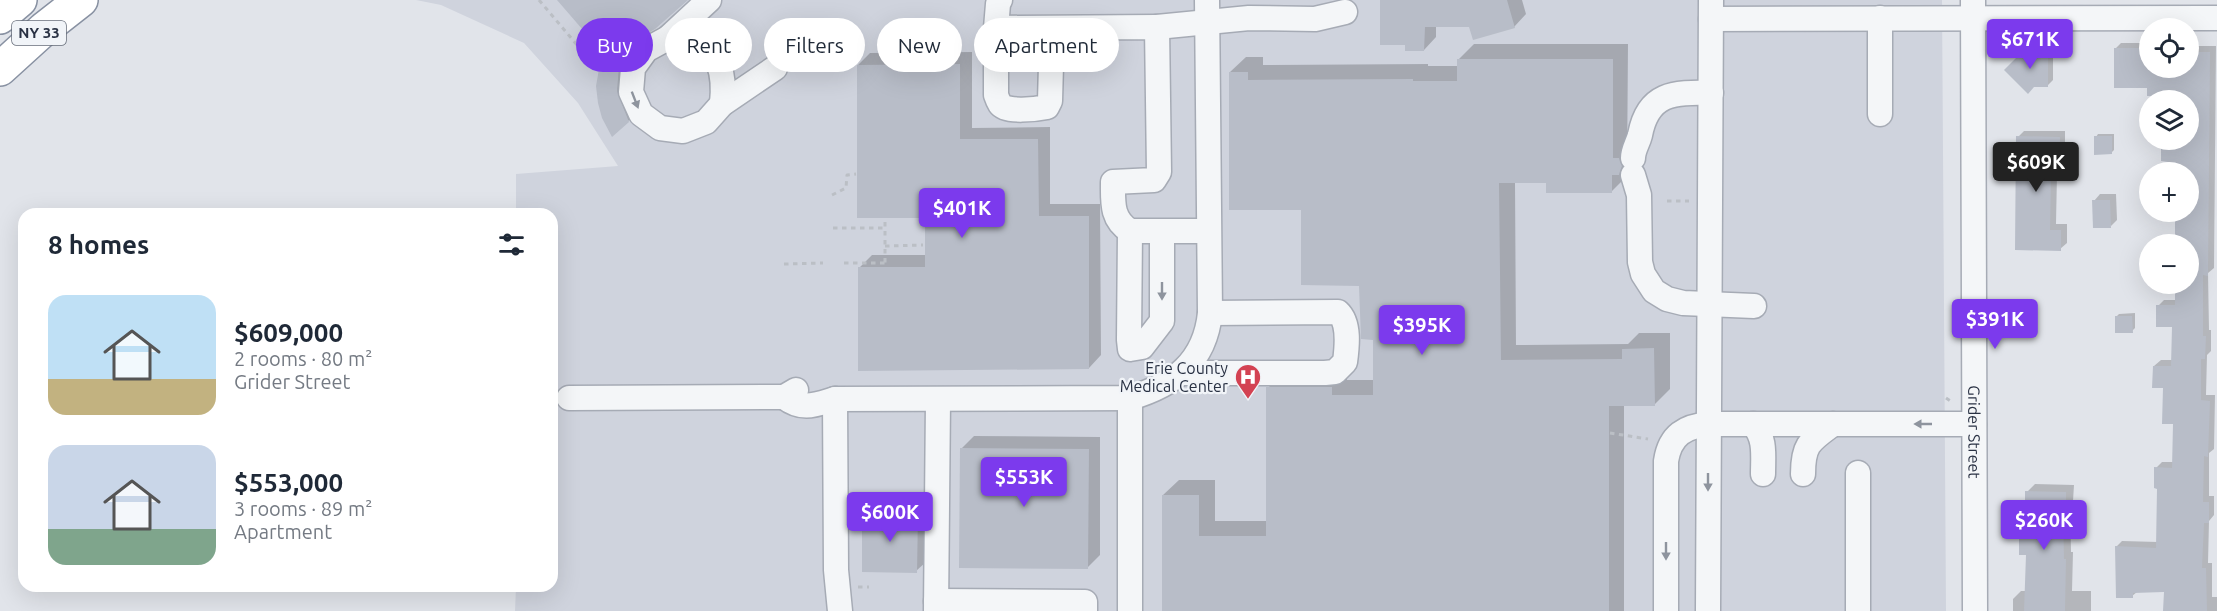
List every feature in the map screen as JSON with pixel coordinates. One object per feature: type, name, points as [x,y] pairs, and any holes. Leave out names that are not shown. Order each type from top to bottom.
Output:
[{"type":"highway","name":"NY 33","points":[[0,17],[20,0]]},
{"type":"highway","name":"NY 33","points":[[0,69],[44,29],[81,0]]},
{"type":"street","points":[[690,18],[709,0]]},
{"type":"street","points":[[996,18],[997,1]]},
{"type":"street","points":[[1708,611],[1711,9],[1803,9],[1874,18],[1974,8],[2217,18]]},
{"type":"street","name":"Grider Street","points":[[1974,8],[1975,611]]},
{"type":"street","points":[[569,399],[784,397],[795,406],[814,406],[835,399],[1130,399],[1159,387],[1182,373],[1198,352],[1206,336],[1210,313],[1207,10]]},
{"type":"street","points":[[1119,27],[1157,27],[1207,10],[1249,18],[1316,19],[1345,12]]},
{"type":"street","points":[[1874,18],[1868,61],[1880,104]]},
{"type":"street","points":[[1157,27],[1159,172],[1154,180],[1113,182],[1113,210],[1117,219],[1130,231],[1208,231]]},
{"type":"street","points":[[665,40],[646,50],[633,68],[631,92],[640,114],[660,128],[683,131],[706,122],[722,104],[769,72]]},
{"type":"street","points":[[722,72],[724,83],[722,104]]},
{"type":"street","points":[[996,72],[996,95],[1000,104],[1006,109],[1047,107],[1050,100],[1051,72]]},
{"type":"street","points":[[1711,93],[1670,94],[1646,114],[1636,166],[1640,261],[1646,280],[1654,291],[1667,299],[1683,303],[1754,306]]},
{"type":"street","points":[[1130,231],[1130,349],[1142,347],[1162,321],[1162,232]]},
{"type":"street","points":[[1182,373],[1325,373],[1335,372],[1345,362],[1346,325],[1338,312],[1210,313]]},
{"type":"street","points":[[835,399],[836,570],[840,611]]},
{"type":"street","points":[[1130,399],[1130,611]]},
{"type":"street","points":[[938,400],[936,606],[1085,602],[1085,611]]},
{"type":"street","points":[[1666,611],[1668,450],[1674,438],[1681,431],[1696,425],[1710,424],[1974,424]]},
{"type":"street","points":[[1753,424],[1759,430],[1762,440],[1763,474]]},
{"type":"street","points":[[1803,474],[1803,454],[1808,444],[1833,424]]},
{"type":"street","points":[[1858,473],[1858,611]]},
{"type":"path","points":[[539,0],[576,44]]},
{"type":"path","points":[[1994,43],[2001,44]]},
{"type":"path","points":[[832,195],[846,188],[847,175],[856,174]]},
{"type":"path","points":[[1667,201],[1697,201]]},
{"type":"path","points":[[844,263],[885,264],[885,222]]},
{"type":"path","points":[[833,228],[885,228]]},
{"type":"path","points":[[885,246],[923,245]]},
{"type":"path","points":[[784,264],[823,263]]},
{"type":"path","points":[[1946,399],[1952,402]]},
{"type":"path","points":[[1611,433],[1648,439]]},
{"type":"shaded area","name":"Erie County Medical Center","points":[[416,0],[1942,0],[1946,611],[515,611],[516,592],[558,592],[558,208],[516,208],[516,174],[618,166],[578,103],[524,43],[441,5]]},
{"type":"building","points":[[557,0],[688,0],[653,30],[653,18],[576,18],[576,22]]},
{"type":"building","points":[[1380,0],[1507,0],[1515,28],[1473,40],[1469,27],[1425,27],[1424,51],[1405,51],[1405,45],[1380,45]]},
{"type":"building","points":[[2027,47],[2034,54],[2048,54],[2048,87],[2034,87],[2028,94],[2004,70]]},
{"type":"building","points":[[2114,48],[2139,48],[2139,78],[2199,78],[2199,52],[2210,52],[2208,276],[2203,275],[2203,336],[2206,336],[2205,359],[2201,359],[2201,400],[2210,401],[2208,457],[2204,456],[2203,502],[2209,502],[2209,523],[2204,523],[2202,568],[2206,568],[2207,611],[2163,611],[2164,592],[2133,593],[2133,598],[2116,598],[2115,546],[2156,548],[2157,489],[2154,488],[2154,467],[2172,468],[2173,424],[2162,424],[2163,388],[2152,388],[2153,366],[2171,366],[2172,327],[2156,327],[2156,305],[2175,305],[2175,294],[2199,294],[2199,234],[2175,234],[2175,222],[2199,222],[2199,162],[2161,161],[2161,150],[2199,150],[2199,90],[2114,88]]},
{"type":"building","points":[[1457,59],[1613,59],[1613,158],[1619,158],[1622,166],[1619,175],[1612,175],[1612,193],[1546,193],[1546,183],[1499,183],[1501,360],[1622,359],[1622,349],[1654,348],[1655,406],[1609,406],[1609,611],[1162,611],[1162,495],[1199,495],[1199,536],[1266,536],[1266,387],[1332,387],[1332,395],[1373,395],[1373,340],[1361,339],[1359,286],[1301,285],[1301,210],[1229,210],[1229,72],[1248,72],[1248,80],[1457,81]]},
{"type":"building","points":[[865,65],[877,65],[877,72],[960,72],[960,139],[1038,139],[1039,216],[1089,216],[1089,369],[858,371],[858,267],[925,267],[925,218],[857,218],[857,72],[865,72]]},
{"type":"building","points":[[598,72],[619,72],[617,91],[629,122],[612,137],[602,118],[596,86]]},
{"type":"building","points":[[2016,136],[2060,137],[2059,176],[2051,176],[2050,230],[2061,230],[2061,251],[2015,250]]},
{"type":"building","points":[[2094,136],[2112,136],[2112,154],[2094,155]]},
{"type":"building","points":[[2092,200],[2110,200],[2111,228],[2093,228]]},
{"type":"building","points":[[2115,316],[2132,316],[2133,333],[2115,333]]},
{"type":"building","points":[[960,448],[1089,449],[1088,569],[959,568]]},
{"type":"building","points":[[2025,491],[2066,492],[2066,510],[2063,510],[2064,559],[2066,559],[2065,611],[2024,611],[2026,555],[2019,555],[2019,535],[2025,535]]},
{"type":"building","points":[[862,513],[918,513],[917,573],[862,572]]},
{"type":"place","name":"Erie County Medical Center","points":[[1248,400]]}]
